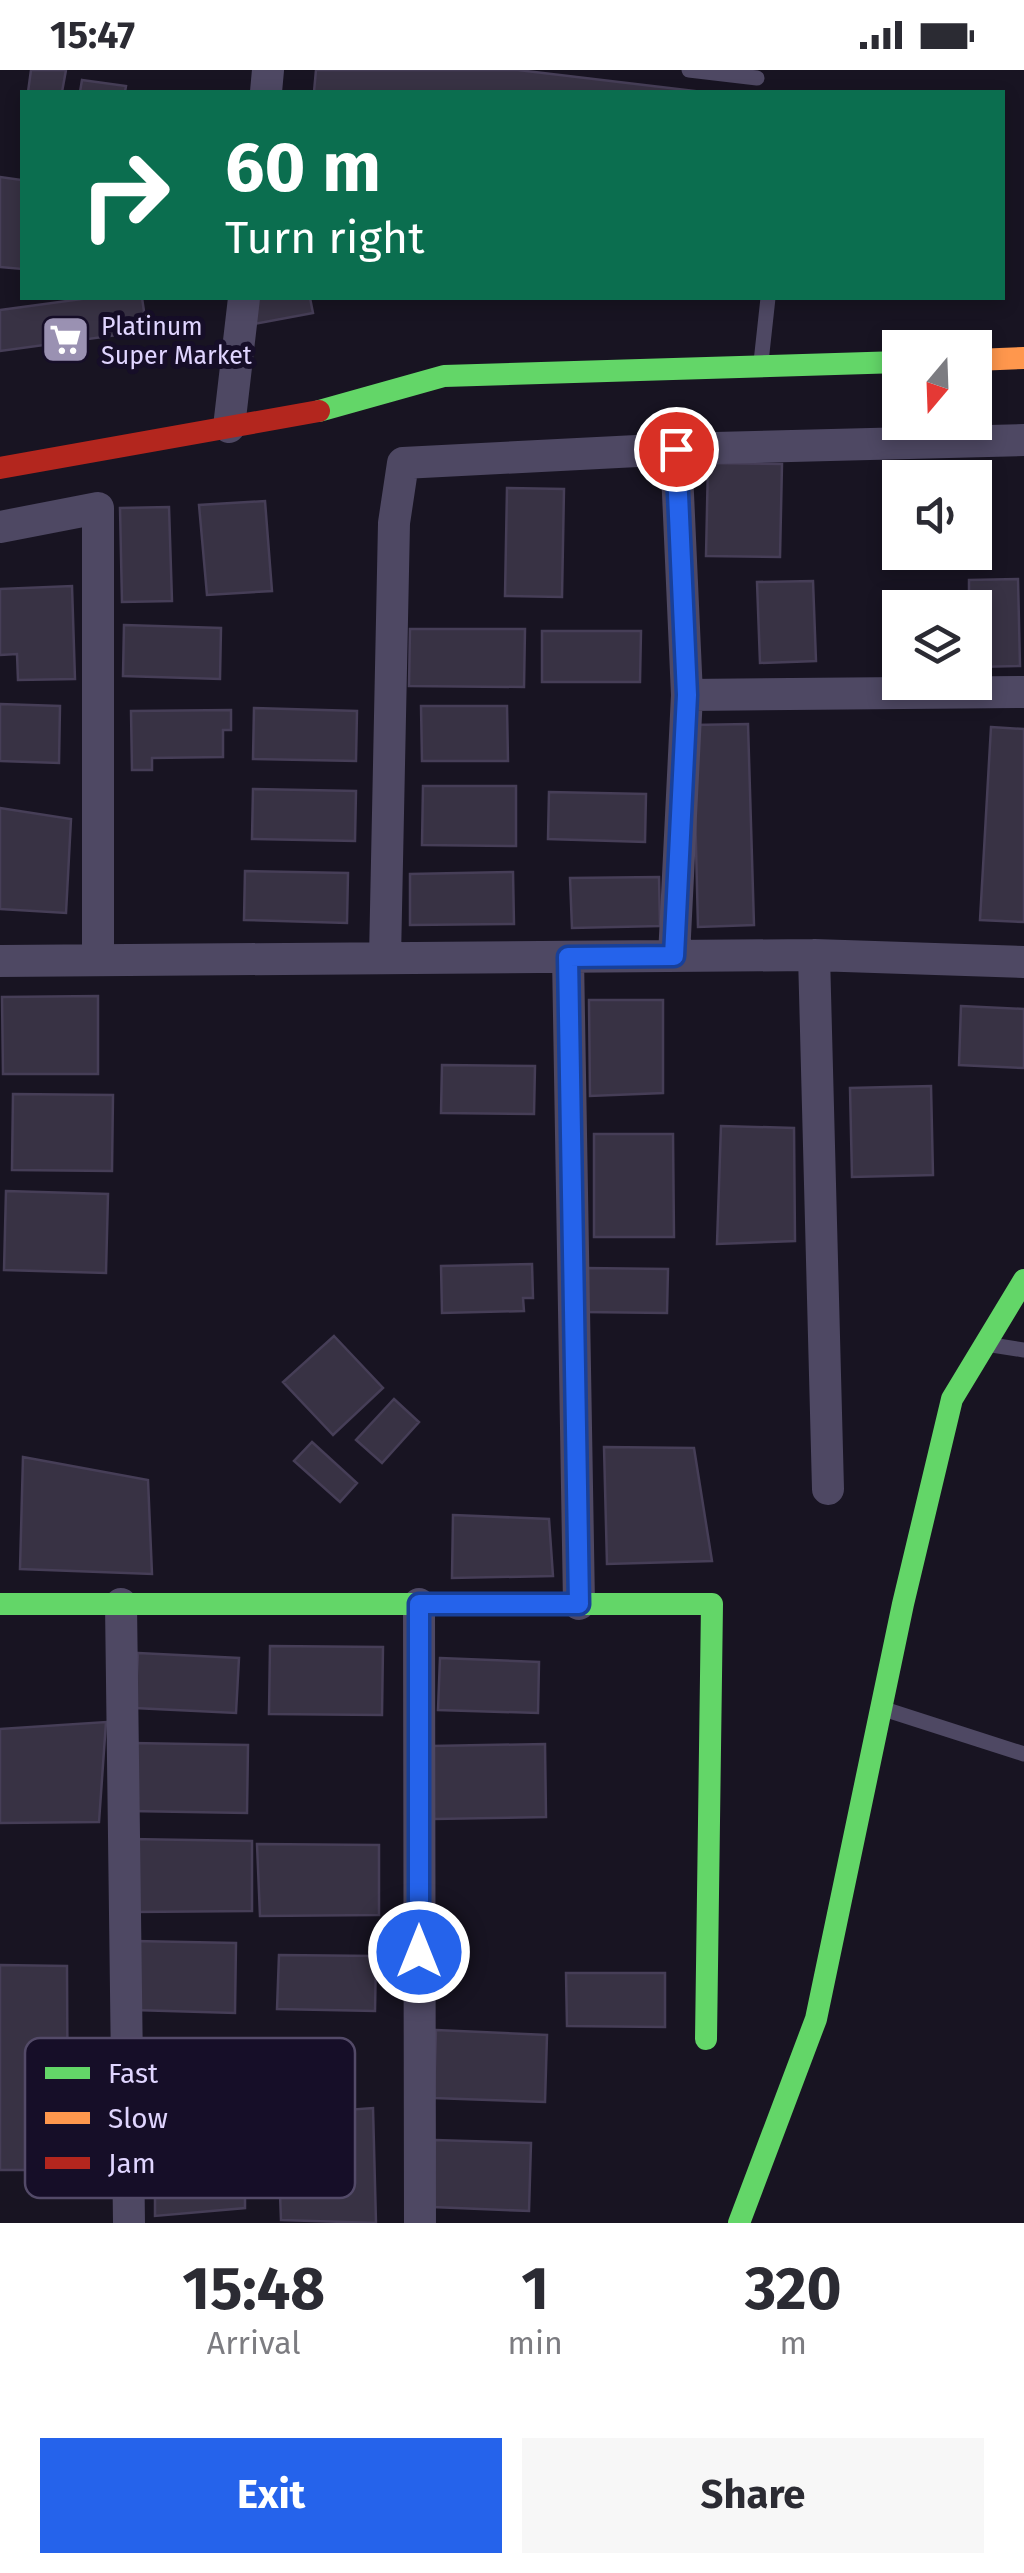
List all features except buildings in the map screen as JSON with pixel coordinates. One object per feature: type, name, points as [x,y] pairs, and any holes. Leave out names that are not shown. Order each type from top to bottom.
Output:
[{"type":"street","points":[[229,427],[244,300]]},
{"type":"street","points":[[992,359],[1024,358]]},
{"type":"street","points":[[0,468],[321,410],[444,376],[882,363]]},
{"type":"street","points":[[385,958],[394,524],[403,463],[676,449],[1024,440]]},
{"type":"street","points":[[674,956],[687,695],[676,449]]},
{"type":"street","points":[[0,527],[98,508],[98,960]]},
{"type":"street","points":[[687,695],[1024,692]]},
{"type":"street","points":[[0,961],[814,955],[1024,962]]},
{"type":"street","points":[[814,955],[828,1489]]},
{"type":"street","points":[[568,957],[579,1604]]},
{"type":"street","points":[[738,2223],[816,2020],[903,1604],[952,1399],[1024,1280]]},
{"type":"street","points":[[0,1604],[712,1604],[706,2040]]},
{"type":"street","points":[[121,1604],[127,2038]]},
{"type":"street","points":[[419,1604],[420,2223]]},
{"type":"street","points":[[129,2198],[129,2223]]},
{"type":"lane","points":[[689,70],[757,78]]},
{"type":"lane","points":[[761,366],[768,300]]},
{"type":"lane","points":[[984,1343],[1024,1350]]},
{"type":"lane","points":[[883,1709],[1024,1754]]},
{"type":"traffic: fast","points":[[319,411],[444,376],[882,363]]},
{"type":"traffic: fast","points":[[739,2223],[816,2019],[903,1604],[952,1399],[1024,1280]]},
{"type":"traffic: fast","points":[[0,1604],[712,1604],[706,2039]]},
{"type":"traffic: slow","points":[[992,359],[1024,358]]},
{"type":"traffic: jam","points":[[0,468],[319,411]]},
{"type":"place","name":"Platinum Super Market","points":[[66,340]]},
{"type":"route","points":[[419,1952],[419,1604],[579,1604],[568,957],[674,956],[687,695],[676,449]]}]
